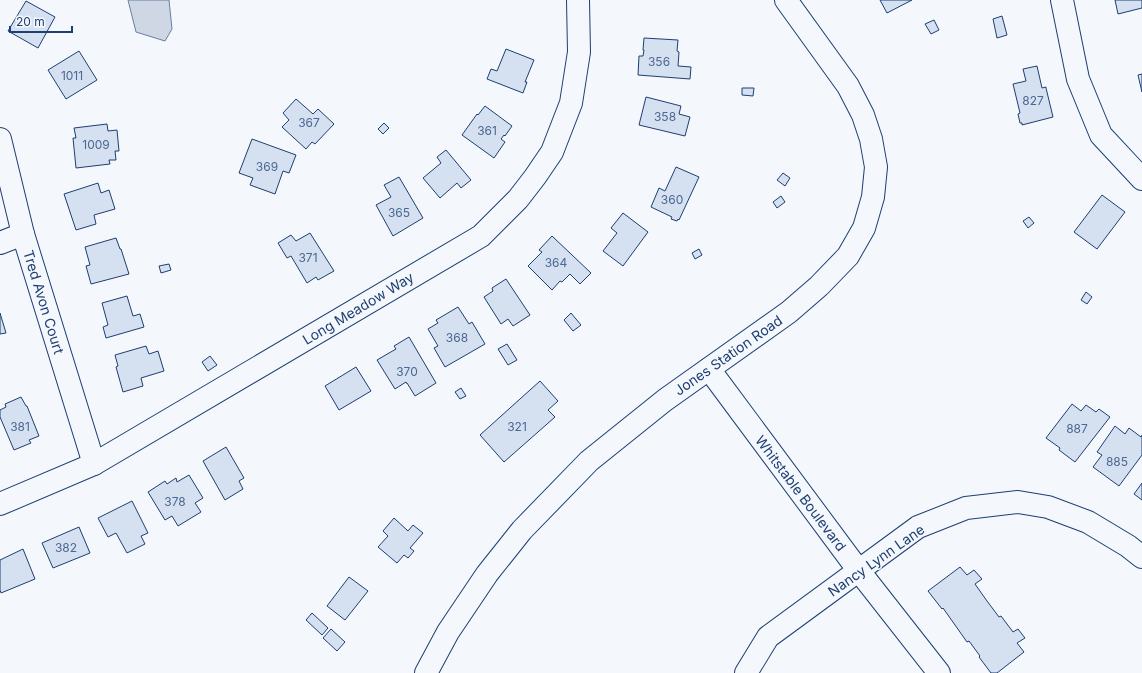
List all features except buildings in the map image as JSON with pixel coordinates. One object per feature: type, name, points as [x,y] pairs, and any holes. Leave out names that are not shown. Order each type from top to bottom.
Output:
[{"type":"street","name":"Long Meadow Way","points":[[0,504],[94,464],[481,236],[518,199],[552,152],[570,103],[573,88],[579,52],[578,0]]},
{"type":"street","name":"Jones Station Road","points":[[426,673],[448,632],[487,574],[522,530],[589,461],[665,400],[789,312],[819,286],[848,256],[864,228],[873,197],[876,167],[871,139],[863,115],[848,86],[786,0]]},
{"type":"street","points":[[1062,0],[1078,79],[1101,134],[1142,179]]},
{"type":"street","name":"Tred Avon Court","points":[[0,139],[24,234],[94,464]]},
{"type":"street","points":[[0,243],[24,234]]},
{"type":"street","name":"Whitstable Boulevard","points":[[709,369],[859,571],[939,673]]},
{"type":"street","name":"Nancy Lynn Lane","points":[[746,673],[768,637],[918,527],[966,508],[1018,502],[1048,507],[1088,522],[1128,546],[1142,557]]},
{"type":"shaded area","points":[[128,0],[169,0],[172,29],[165,41],[136,32]]}]
